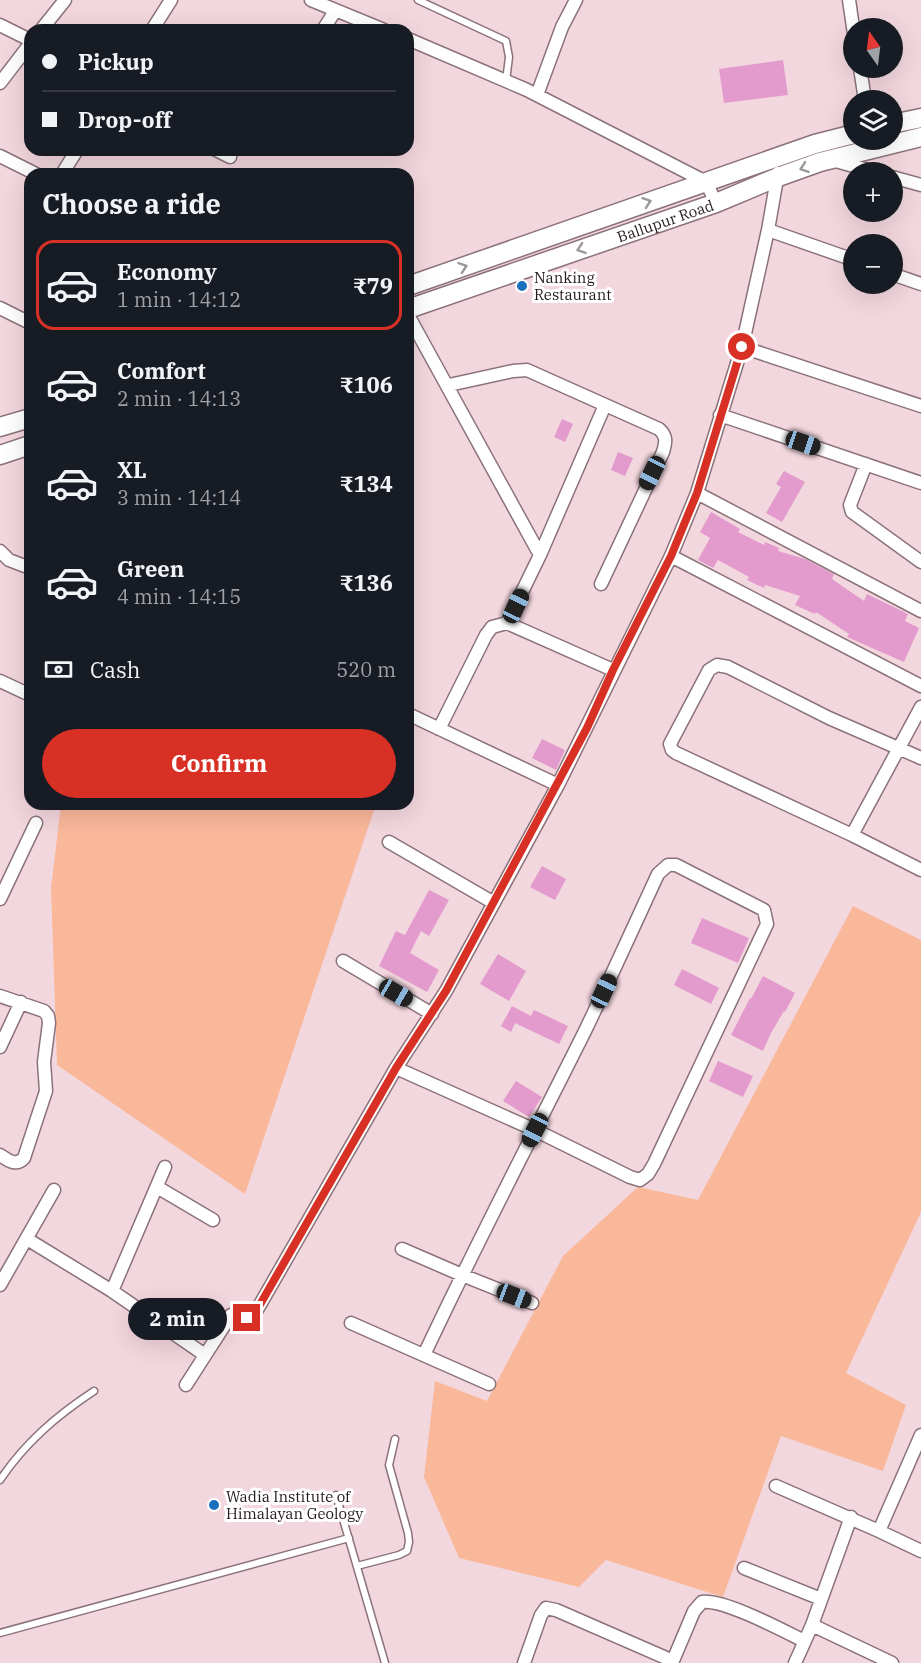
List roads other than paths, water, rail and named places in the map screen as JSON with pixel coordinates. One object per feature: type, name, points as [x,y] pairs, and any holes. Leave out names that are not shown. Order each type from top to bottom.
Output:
[{"type":"main road","points":[[903,121],[921,117]]},
{"type":"main road","name":"Ballupur Road","points":[[414,284],[815,144],[843,137]]},
{"type":"main road","name":"Ballupur Road","points":[[414,307],[716,203],[778,177],[830,160],[921,137]]},
{"type":"main road","points":[[0,427],[24,420]]},
{"type":"main road","points":[[0,444],[24,435]]},
{"type":"main road","points":[[0,455],[24,447]]},
{"type":"street","points":[[46,24],[65,0]]},
{"type":"street","points":[[156,24],[171,0]]},
{"type":"street","points":[[311,0],[369,24]]},
{"type":"street","points":[[537,95],[562,27],[576,0]]},
{"type":"street","points":[[849,0],[852,18]]},
{"type":"street","points":[[327,24],[335,11]]},
{"type":"street","points":[[0,24],[24,38]]},
{"type":"street","points":[[414,42],[537,95],[706,182],[716,203]]},
{"type":"street","points":[[0,83],[24,50]]},
{"type":"street","points":[[0,156],[24,168]]},
{"type":"street","points":[[226,156],[230,158]]},
{"type":"street","points":[[186,1385],[231,1315],[247,1318],[254,1315],[396,1068],[446,991],[558,785],[671,556],[697,493],[742,347],[768,230],[781,157]]},
{"type":"street","points":[[830,160],[843,163]]},
{"type":"street","points":[[903,180],[921,185]]},
{"type":"street","points":[[768,230],[843,256]]},
{"type":"street","points":[[903,278],[921,284]]},
{"type":"street","points":[[0,308],[24,321]]},
{"type":"street","points":[[414,326],[540,555]]},
{"type":"street","points":[[742,347],[921,405]]},
{"type":"street","points":[[448,386],[527,370],[659,429],[666,439],[663,452],[601,584]]},
{"type":"street","points":[[507,623],[540,555],[604,405]]},
{"type":"street","points":[[720,415],[921,483]]},
{"type":"street","points":[[866,464],[850,505],[852,512],[921,562]]},
{"type":"street","points":[[697,493],[921,611]]},
{"type":"street","points":[[0,551],[9,560],[24,566]]},
{"type":"street","points":[[671,556],[921,686]]},
{"type":"street","points":[[439,729],[492,627],[507,623],[613,670]]},
{"type":"street","points":[[921,758],[829,718],[723,665],[717,665],[709,670],[670,744],[672,750],[921,870]]},
{"type":"street","points":[[0,681],[24,692]]},
{"type":"street","points":[[852,835],[921,707]]},
{"type":"street","points":[[414,717],[558,785]]},
{"type":"street","points":[[0,899],[36,824]]},
{"type":"street","points":[[389,842],[494,903]]},
{"type":"street","points":[[396,1068],[535,1130],[640,1180],[648,1174],[767,924],[764,910],[676,865],[668,865],[662,869],[585,1030],[535,1130],[462,1275],[424,1355]]},
{"type":"street","points":[[343,961],[432,1014]]},
{"type":"street","points":[[0,996],[44,1011],[49,1023],[44,1062],[46,1091],[24,1158],[14,1163],[0,1155]]},
{"type":"street","points":[[0,1047],[21,1002]]},
{"type":"street","points":[[112,1291],[165,1167]]},
{"type":"street","points":[[157,1187],[213,1220]]},
{"type":"street","points":[[0,1285],[54,1190]]},
{"type":"street","points":[[27,1239],[112,1291],[205,1355]]},
{"type":"street","points":[[402,1249],[532,1303]]},
{"type":"street","points":[[351,1323],[489,1384]]},
{"type":"street","points":[[879,1531],[921,1435]]},
{"type":"street","points":[[776,1485],[851,1517],[921,1551]]},
{"type":"street","points":[[795,1663],[812,1625],[851,1517]]},
{"type":"street","points":[[744,1569],[821,1599]]},
{"type":"street","points":[[524,1663],[541,1615],[546,1608],[556,1610],[673,1662],[694,1611],[702,1602],[713,1602],[737,1611],[804,1641]]},
{"type":"street","points":[[812,1625],[892,1663]]},
{"type":"lane","points":[[418,0],[506,40],[509,57],[506,81]]},
{"type":"lane","points":[[0,1480],[18,1455],[43,1429],[65,1410],[93,1391]]},
{"type":"lane","points":[[357,1566],[407,1551],[408,1533],[389,1465],[395,1439]]},
{"type":"lane","points":[[336,1495],[385,1663]]},
{"type":"lane","points":[[0,1633],[349,1538]]},
{"type":"place","name":"Nanking Restaurant","points":[[522,286]]},
{"type":"place","name":"Wadia Institute of Himalayan Geology","points":[[214,1505]]}]
